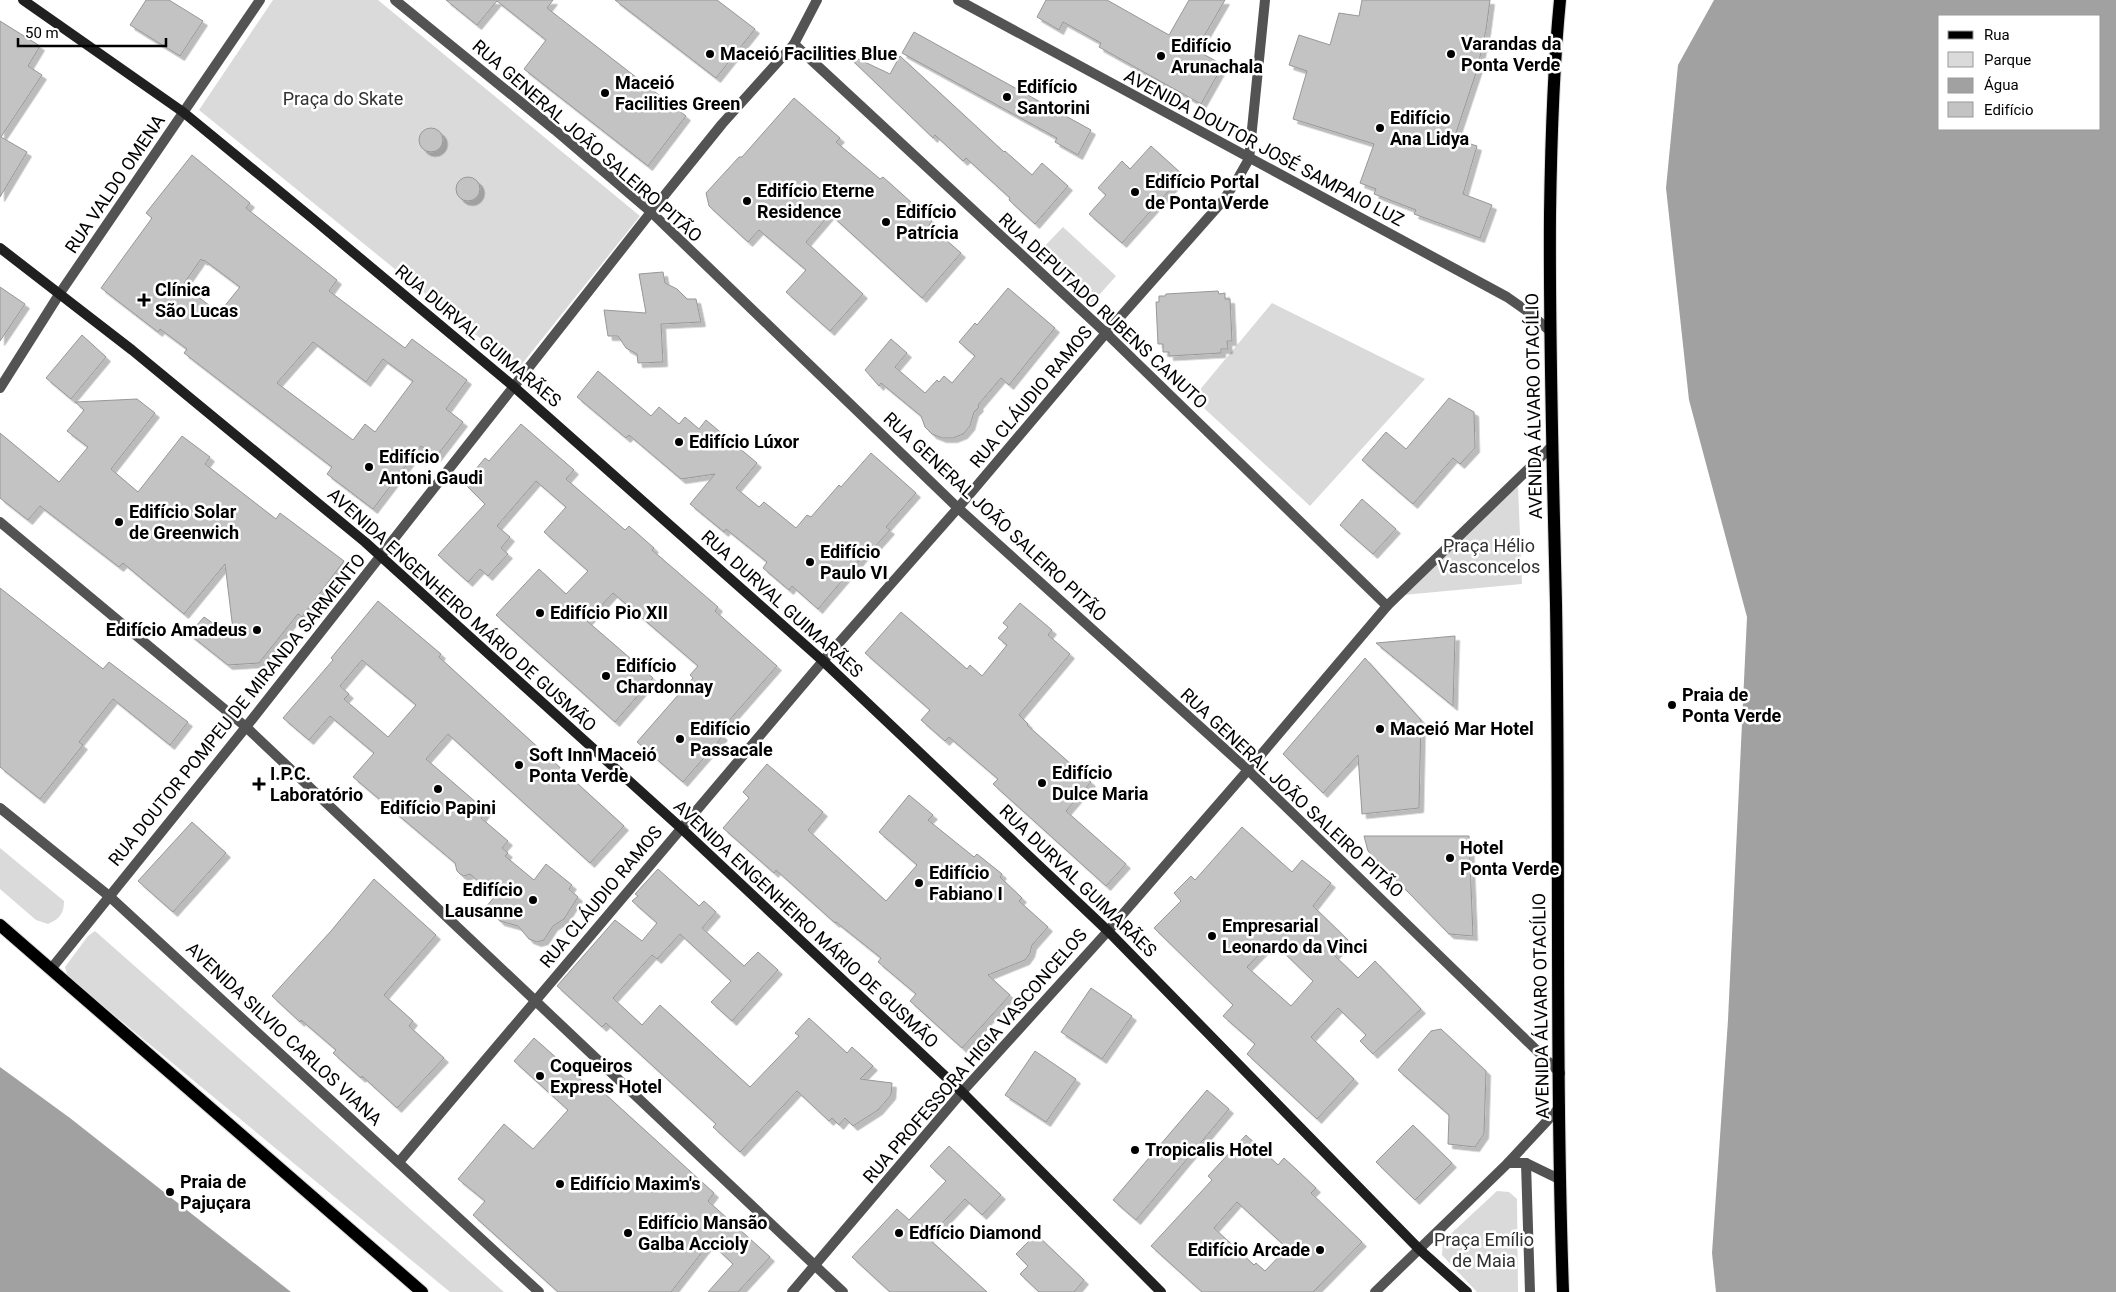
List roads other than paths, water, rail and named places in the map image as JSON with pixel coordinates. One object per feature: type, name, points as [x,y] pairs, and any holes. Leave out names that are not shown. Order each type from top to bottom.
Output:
[{"type":"main road","name":"AVENIDA ÁLVARO OTACÍLIO","points":[[1560,0],[1554,52],[1551,157],[1551,447],[1556,605],[1560,1073],[1559,1179],[1563,1292]]},
{"type":"main road","points":[[0,925],[422,1292]]},
{"type":"street","name":"RUA DURVAL GUIMARÃES","points":[[23,0],[182,112],[513,386],[823,660],[1108,931],[1420,1250],[1467,1292]]},
{"type":"street","name":"RUA VALDO OMENA","points":[[0,388],[60,293],[260,0]]},
{"type":"street","name":"RUA GENERAL JOÃO SALEIRO PITÃO","points":[[395,0],[555,130],[651,212],[958,508],[1248,770],[1560,1073]]},
{"type":"street","name":"RUA DOUTOR POMPEU DE MIRANDA SARMENTO","points":[[51,969],[246,727],[651,212],[722,124],[794,44],[817,0]]},
{"type":"street","name":"AVENIDA DOUTOR JOSÉ SAMPAIO LUZ","points":[[958,0],[1507,297],[1551,332]]},
{"type":"street","name":"RUA CLÁUDIO RAMOS","points":[[399,1162],[823,660],[958,508],[1106,333],[1222,202],[1249,159],[1265,0]]},
{"type":"street","name":"RUA DEPUTADO RUBENS CANUTO","points":[[794,44],[1106,333],[1387,606]]},
{"type":"street","name":"AVENIDA ENGENHEIRO MÁRIO DE GUSMÃO","points":[[0,248],[60,293],[314,498],[380,557],[681,828],[962,1092],[1161,1292]]},
{"type":"street","name":"RUA PROFESSORA HIGIA VASCONCELOS","points":[[792,1292],[962,1092],[1108,931],[1387,606],[1551,447]]},
{"type":"street","points":[[0,522],[246,727],[843,1292]]},
{"type":"street","name":"AVENIDA SILVIO CARLOS VIANA","points":[[0,808],[109,896],[539,1292]]},
{"type":"street","points":[[1375,1292],[1508,1163],[1560,1107]]},
{"type":"street","points":[[1508,1163],[1526,1163],[1559,1179]]},
{"type":"street","points":[[1526,1163],[1530,1292]]},
{"type":"water","points":[[1714,0],[2116,0],[2116,1292],[1716,1292],[1712,1253],[1728,1020],[1747,617],[1689,400],[1666,188],[1678,65]]},
{"type":"water","points":[[0,1067],[70,1118],[291,1292],[0,1292]]},
{"type":"place","name":"Maceió Facilities Blue","points":[[710,54]]},
{"type":"place","name":"Varandas da Ponta Verde","points":[[1451,54]]},
{"type":"place","name":"Edifício Arunachala","points":[[1161,56]]},
{"type":"place","name":"Maceió Facilities Green","points":[[605,93]]},
{"type":"place","name":"Edifício Santorini","points":[[1007,97]]},
{"type":"place","name":"Edifício Ana Lidya","points":[[1380,128]]},
{"type":"place","name":"Edifício Portal de Ponta Verde","points":[[1135,192]]},
{"type":"place","name":"Edifício Eterne Residence","points":[[747,201]]},
{"type":"place","name":"Edifício Patrícia","points":[[886,222]]},
{"type":"place","name":"Clínica São Lucas","points":[[144,300]]},
{"type":"place","name":"Edifício Lúxor","points":[[679,442]]},
{"type":"place","name":"Edifício Antoni Gaudi","points":[[369,467]]},
{"type":"place","name":"Edifício Solar de Greenwich","points":[[119,522]]},
{"type":"place","name":"Edifício Paulo VI","points":[[810,562]]},
{"type":"place","name":"Edifício Pio XII","points":[[540,613]]},
{"type":"place","name":"Edifício Amadeus","points":[[257,630]]},
{"type":"place","name":"Edifício Chardonnay","points":[[606,676]]},
{"type":"place","name":"Praia de Ponta Verde","points":[[1672,705]]},
{"type":"place","name":"Maceió Mar Hotel","points":[[1380,729]]},
{"type":"place","name":"Edifício Passacale","points":[[680,739]]},
{"type":"place","name":"Soft Inn Maceió Ponta Verde","points":[[519,765]]},
{"type":"place","name":"Edifício Dulce Maria","points":[[1042,783]]},
{"type":"place","name":"I.P.C. Laboratório","points":[[259,784]]},
{"type":"place","name":"Edifício Papini","points":[[438,789]]},
{"type":"place","name":"Hotel Ponta Verde","points":[[1450,858]]},
{"type":"place","name":"Edifício Fabiano I","points":[[919,883]]},
{"type":"place","name":"Edifício Lausanne","points":[[533,900]]},
{"type":"place","name":"Empresarial Leonardo da Vinci","points":[[1212,936]]},
{"type":"place","name":"Coqueiros Express Hotel","points":[[540,1076]]},
{"type":"place","name":"Tropicalis Hotel","points":[[1135,1150]]},
{"type":"place","name":"Edifício Maxim's","points":[[560,1184]]},
{"type":"place","name":"Praia de Pajuçara","points":[[170,1192]]},
{"type":"place","name":"Edifício Mansão Galba Accioly","points":[[628,1233]]},
{"type":"place","name":"Edfício Diamond","points":[[899,1233]]},
{"type":"place","name":"Edifício Arcade","points":[[1320,1250]]},
{"type":"park label","name":"Praça do Skate","points":[[343,99]]},
{"type":"park label","name":"Praça Hélio Vasconcelos","points":[[1489,556]]},
{"type":"park label","name":"Praça Emílio de Maia","points":[[1484,1250]]}]
